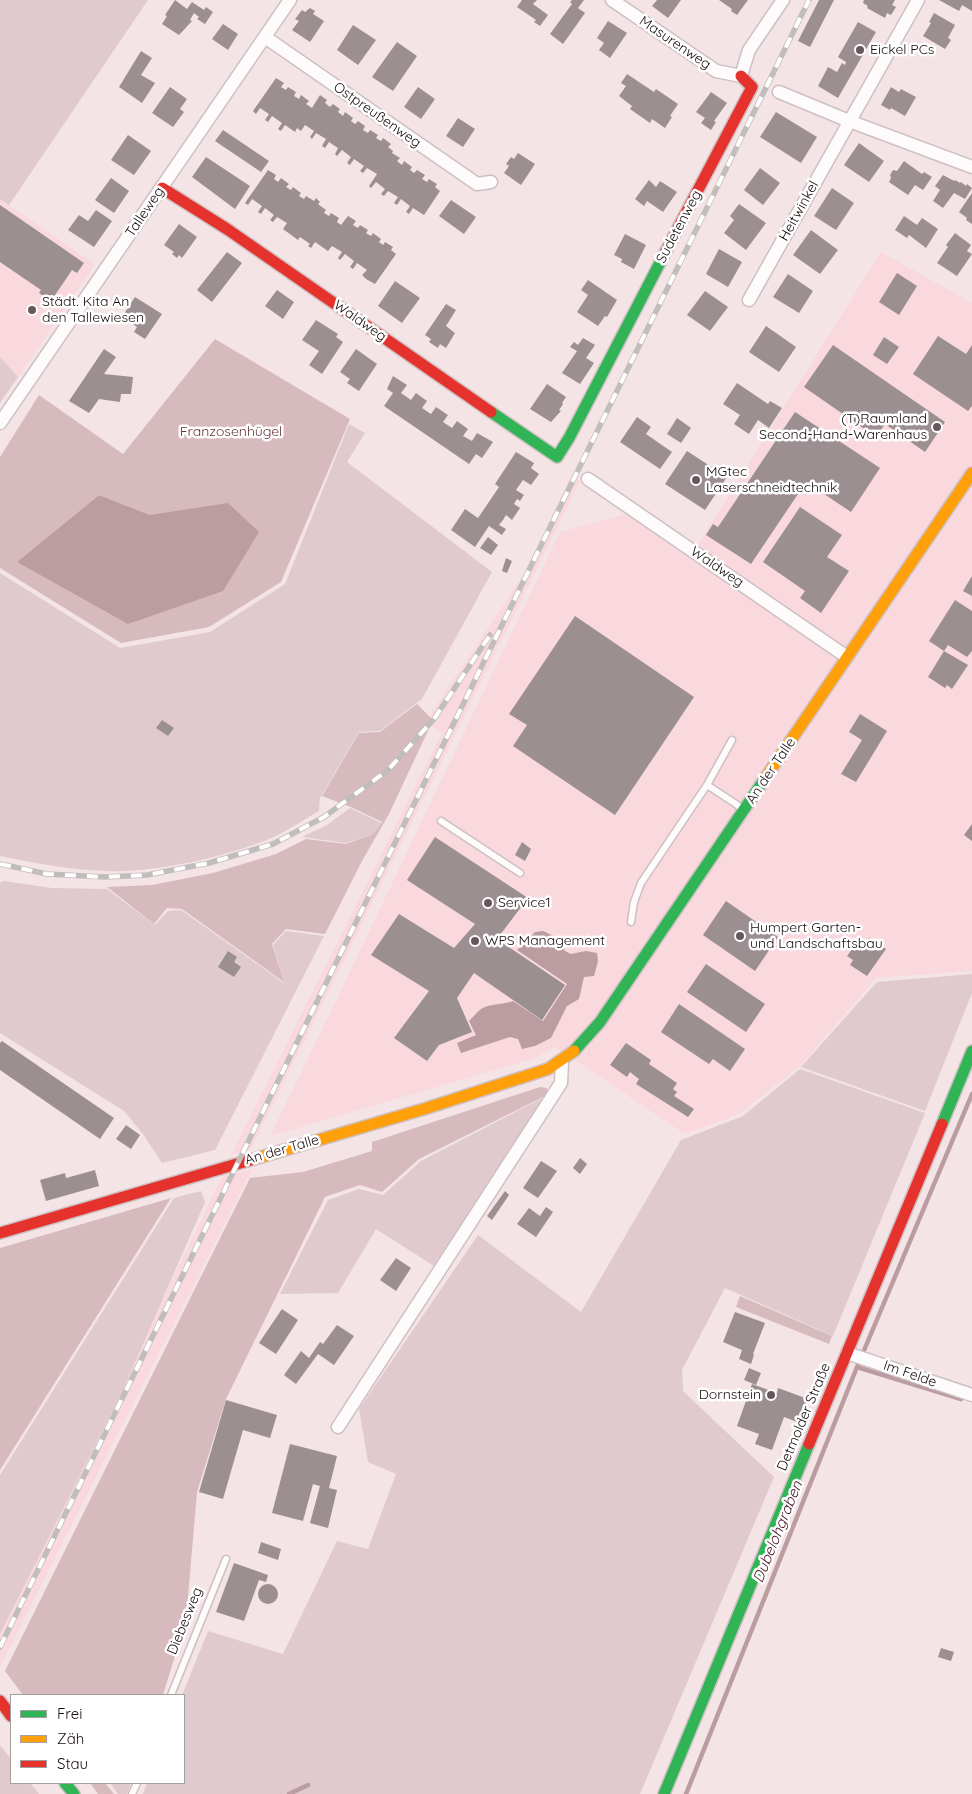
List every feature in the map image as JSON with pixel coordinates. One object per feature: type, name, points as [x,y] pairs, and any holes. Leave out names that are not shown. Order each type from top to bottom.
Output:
[{"type":"street","name":"Talleweg","points":[[0,423],[290,0]]},
{"type":"street","name":"Masurenweg","points":[[612,0],[716,71],[741,76]]},
{"type":"street","points":[[741,76],[749,50],[783,0]]},
{"type":"street","name":"Heitwinkel","points":[[749,300],[918,0]]},
{"type":"street","name":"Ostpreußenweg","points":[[265,37],[477,184],[491,182]]},
{"type":"street","name":"Sudetenweg","points":[[556,457],[569,438],[752,88],[741,76]]},
{"type":"street","points":[[779,92],[849,121],[972,167]]},
{"type":"street","name":"Waldweg","points":[[162,188],[227,229],[556,457]]},
{"type":"street","name":"An der Talle","points":[[0,1233],[424,1109],[548,1069],[562,1062],[587,1039],[600,1022],[972,473]]},
{"type":"street","name":"Waldweg","points":[[588,478],[847,657]]},
{"type":"street","name":"Detmolder Straße","points":[[664,1794],[972,1051]]},
{"type":"street","points":[[338,1427],[561,1083],[562,1062]]},
{"type":"street","name":"Im Felde","points":[[847,1353],[972,1395]]},
{"type":"street","points":[[0,1702],[10,1715]]},
{"type":"street","points":[[66,1784],[74,1794]]},
{"type":"lane","points":[[631,922],[641,883],[707,785],[732,740]]},
{"type":"lane","points":[[707,785],[744,811]]},
{"type":"lane","points":[[441,821],[520,873]]},
{"type":"lane","name":"Diebesweg","points":[[172,1694],[226,1559]]},
{"type":"shaded area","points":[[0,0],[148,0],[9,205],[0,199]]},
{"type":"shaded area","name":"Städt. Kita An den Tallewiesen","points":[[0,199],[95,264],[18,377],[0,357]]},
{"type":"shaded area","points":[[881,252],[972,303],[972,971],[876,978],[800,1066],[739,1114],[685,1134],[555,1047],[532,1059],[270,1136],[560,532],[626,514],[690,557]]},
{"type":"shaded area","points":[[0,357],[18,377],[0,403]]},
{"type":"shaded area","points":[[349,424],[365,433],[347,462],[492,572],[422,699],[380,731],[359,732],[320,798],[319,811],[269,839],[251,846],[211,858],[125,871],[66,868],[0,856],[0,573],[120,648],[210,632],[285,584]]},
{"type":"shaded area","points":[[572,474],[580,481],[251,1149],[231,1155],[442,733],[426,721],[524,574]]},
{"type":"shaded area","points":[[99,495],[150,515],[228,503],[259,532],[223,591],[128,624],[17,562]]},
{"type":"shaded area","points":[[350,808],[381,823],[373,834],[346,843],[302,837],[327,825]]},
{"type":"shaded area","points":[[3,881],[52,888],[107,889],[155,925],[168,911],[181,910],[284,983],[273,945],[286,931],[324,936],[215,1150],[162,1163],[143,1134],[124,1111],[0,1033],[0,883]]},
{"type":"shaded area","points":[[543,931],[560,939],[565,951],[571,954],[586,951],[597,953],[598,961],[594,976],[584,977],[579,999],[567,1006],[551,1038],[535,1046],[522,1049],[518,1039],[510,1037],[461,1053],[457,1043],[476,1035],[469,1021],[485,1007],[513,1001],[543,1021],[567,984],[517,950],[535,932]]},
{"type":"shaded area","points":[[972,974],[972,993],[925,1111],[801,1067],[877,982]]},
{"type":"shaded area","points":[[800,1069],[925,1113],[833,1336],[725,1288],[682,1370],[683,1391],[774,1477],[640,1794],[143,1794],[147,1784],[185,1784],[185,1694],[182,1694],[208,1631],[283,1654],[337,1541],[368,1549],[396,1474],[368,1462],[359,1409],[478,1235],[581,1312],[681,1140],[743,1116]]},
{"type":"shaded area","points":[[550,1094],[434,1266],[376,1229],[338,1293],[280,1294],[328,1200],[359,1189],[383,1195],[421,1161]]},
{"type":"shaded area","points":[[252,1169],[0,1667],[0,1633],[222,1177]]},
{"type":"shaded area","points":[[201,1191],[205,1202],[122,1392],[0,1634],[0,1475],[174,1198]]},
{"type":"shaded area","points":[[0,1745],[10,1758],[10,1784],[31,1784],[39,1794],[0,1794]]},
{"type":"shaded area","points":[[111,1784],[131,1784],[127,1794],[118,1794]]},
{"type":"green space","name":"Franzosenhügel","points":[[215,339],[350,419],[281,582],[209,627],[121,643],[0,568],[0,457],[39,395],[123,454]],"holes":[[[99,495],[150,515],[17,562]]]},
{"type":"green space","points":[[417,704],[433,720],[389,814],[362,861],[325,934],[286,929],[272,944],[284,982],[182,909],[167,908],[154,924],[107,887],[152,885],[213,873],[276,854],[306,839],[346,844],[373,834],[382,822],[322,796],[359,733],[380,732]]},
{"type":"green space","points":[[540,1087],[547,1088],[547,1095],[419,1159],[382,1192],[360,1185],[325,1197],[226,1399],[197,1492],[186,1620],[163,1694],[22,1694],[5,1671],[250,1178],[303,1172],[372,1151],[372,1142]]},
{"type":"green space","points":[[171,1198],[0,1470],[0,1248]]},
{"type":"green space","points":[[740,1296],[832,1336],[829,1344],[736,1307]]},
{"type":"green space","points":[[91,1784],[106,1784],[114,1794],[98,1794]]},
{"type":"building","points":[[175,0],[187,9],[192,2],[204,10],[206,7],[213,12],[205,24],[197,19],[199,17],[194,13],[190,20],[192,21],[179,35],[162,24],[167,16],[165,15]]},
{"type":"building","points":[[522,0],[537,0],[533,4],[548,15],[540,26],[534,22],[536,20],[517,7]]},
{"type":"building","points":[[572,0],[584,0],[578,8],[585,13],[563,44],[550,34],[572,4],[570,2]]},
{"type":"building","points":[[657,0],[681,0],[668,18],[652,6]]},
{"type":"building","points":[[719,0],[748,0],[737,15]]},
{"type":"building","points":[[819,0],[834,0],[810,47],[798,41]]},
{"type":"building","points":[[864,0],[895,0],[892,5],[896,7],[891,15],[887,13],[885,18],[867,8],[868,6],[863,3]]},
{"type":"building","points":[[939,0],[972,0],[972,11],[962,5],[959,11]]},
{"type":"building","points":[[310,8],[315,11],[313,14],[324,21],[310,42],[292,30],[299,21],[295,19],[302,10],[305,12]]},
{"type":"building","points":[[934,13],[955,25],[948,38],[951,40],[945,49],[923,36],[931,23],[929,22]]},
{"type":"building","points":[[608,21],[627,33],[610,58],[599,50],[604,43],[597,38]]},
{"type":"building","points":[[858,22],[876,32],[838,98],[818,86],[828,67],[837,72],[842,63],[845,65],[846,62],[838,57]]},
{"type":"building","points":[[223,24],[238,34],[228,50],[212,39]]},
{"type":"building","points":[[353,25],[376,40],[358,65],[337,50]]},
{"type":"building","points":[[397,42],[417,56],[393,91],[372,77]]},
{"type":"building","points":[[141,51],[152,58],[141,75],[155,83],[142,103],[119,87]]},
{"type":"building","points":[[627,74],[654,92],[656,89],[678,104],[665,128],[652,119],[650,123],[630,109],[632,106],[619,96],[626,86],[621,83]]},
{"type":"building","points":[[276,78],[284,83],[281,87],[286,90],[288,87],[296,92],[294,96],[299,99],[301,95],[309,101],[306,104],[312,108],[320,95],[327,100],[325,103],[330,107],[333,104],[340,109],[338,112],[343,116],[345,112],[353,118],[351,121],[355,124],[358,121],[365,126],[363,130],[368,133],[370,130],[378,135],[376,138],[381,141],[383,138],[391,144],[388,147],[393,151],[392,153],[400,158],[397,161],[402,165],[404,161],[412,167],[410,170],[414,173],[417,170],[425,175],[422,179],[427,182],[429,179],[437,184],[435,187],[440,191],[424,215],[413,208],[409,214],[406,212],[410,206],[401,199],[397,205],[394,203],[398,197],[388,191],[384,196],[381,194],[385,189],[376,182],[371,188],[369,186],[377,174],[367,168],[363,173],[360,171],[364,166],[354,159],[350,165],[347,163],[351,157],[342,150],[337,156],[335,154],[338,148],[329,142],[325,148],[322,146],[326,139],[316,133],[312,139],[310,137],[314,131],[305,125],[301,131],[297,128],[295,132],[285,125],[281,131],[278,129],[282,123],[272,116],[268,122],[265,120],[269,114],[260,108],[256,114],[253,111]]},
{"type":"building","points":[[170,87],[187,99],[180,109],[184,112],[173,127],[152,113]]},
{"type":"building","points":[[418,87],[435,99],[421,119],[404,107]]},
{"type":"building","points":[[891,87],[899,92],[901,89],[916,97],[905,116],[881,105]]},
{"type":"building","points":[[711,92],[727,103],[714,121],[716,122],[711,130],[701,123],[705,118],[696,112]]},
{"type":"building","points":[[776,112],[817,137],[801,163],[760,137]]},
{"type":"building","points":[[458,118],[475,129],[463,147],[446,136]]},
{"type":"building","points":[[223,130],[269,161],[261,172],[215,141]]},
{"type":"building","points":[[128,135],[151,151],[134,175],[111,160]]},
{"type":"building","points":[[859,143],[884,161],[869,182],[844,165]]},
{"type":"building","points":[[518,153],[535,164],[521,185],[504,173],[509,166],[506,164],[511,157],[514,159]]},
{"type":"building","points":[[206,157],[250,186],[235,209],[192,177]]},
{"type":"building","points":[[904,161],[922,174],[924,172],[932,177],[923,190],[915,185],[908,195],[889,182],[893,170],[897,171]]},
{"type":"building","points":[[760,168],[780,183],[763,205],[744,190]]},
{"type":"building","points":[[268,170],[276,175],[274,179],[278,182],[281,178],[289,184],[286,187],[291,190],[293,187],[301,193],[299,196],[304,199],[306,196],[314,201],[316,198],[320,202],[318,204],[326,210],[324,213],[329,216],[331,213],[339,218],[337,222],[341,225],[348,216],[356,221],[353,225],[358,228],[360,225],[368,230],[366,233],[371,236],[373,233],[381,239],[379,242],[383,245],[385,242],[393,247],[391,250],[396,254],[375,284],[362,275],[367,270],[357,263],[353,269],[350,267],[354,261],[345,254],[340,260],[338,258],[342,252],[332,246],[328,251],[315,242],[311,248],[308,246],[310,244],[300,237],[298,240],[283,229],[287,223],[277,217],[273,222],[270,220],[274,215],[265,208],[261,214],[258,212],[262,206],[252,199],[248,205],[245,203]]},
{"type":"building","points":[[943,175],[966,186],[967,184],[972,188],[965,199],[954,193],[943,208],[933,201],[940,190],[935,186]]},
{"type":"building","points":[[111,178],[129,191],[114,213],[95,200]]},
{"type":"building","points":[[649,180],[656,187],[660,181],[677,192],[663,212],[647,201],[644,206],[635,199]]},
{"type":"building","points":[[832,188],[854,203],[836,230],[814,216]]},
{"type":"building","points":[[972,193],[972,224],[959,212]]},
{"type":"building","points":[[451,200],[476,217],[464,234],[439,216]]},
{"type":"building","points":[[739,204],[766,223],[746,250],[724,233],[734,220],[730,216]]},
{"type":"building","points":[[0,205],[84,263],[77,273],[72,270],[51,301],[39,293],[41,290],[0,262]]},
{"type":"building","points":[[96,210],[112,221],[94,247],[68,230],[79,215],[88,221]]},
{"type":"building","points":[[904,216],[917,225],[922,218],[938,229],[926,248],[909,235],[907,238],[895,230]]},
{"type":"building","points":[[179,224],[197,237],[182,258],[179,255],[177,258],[172,254],[174,252],[164,245]]},
{"type":"building","points":[[811,230],[838,250],[820,274],[793,255]]},
{"type":"building","points":[[955,233],[971,245],[967,251],[972,254],[957,276],[937,263],[948,247],[946,245]]},
{"type":"building","points":[[625,234],[646,245],[634,269],[621,262],[622,259],[614,255]]},
{"type":"building","points":[[719,249],[742,262],[728,287],[706,274]]},
{"type":"building","points":[[227,252],[242,263],[212,302],[197,290]]},
{"type":"building","points":[[897,273],[917,286],[899,315],[879,302]]},
{"type":"building","points":[[788,274],[813,291],[799,313],[773,297]]},
{"type":"building","points":[[588,280],[617,300],[607,317],[605,316],[598,326],[577,312],[588,295],[581,290]]},
{"type":"building","points":[[395,281],[420,298],[402,323],[378,306]]},
{"type":"building","points":[[277,290],[294,302],[283,319],[265,306]]},
{"type":"building","points":[[705,291],[728,307],[710,331],[687,315]]},
{"type":"building","points":[[135,297],[162,314],[145,339],[134,332],[137,327],[122,317]]},
{"type":"building","points":[[446,304],[456,310],[446,326],[455,333],[446,348],[440,344],[438,348],[429,342],[431,339],[425,335]]},
{"type":"building","points":[[316,320],[338,334],[336,337],[343,342],[322,374],[309,365],[319,351],[302,340]]},
{"type":"building","points":[[766,326],[796,347],[779,372],[749,352]]},
{"type":"building","points":[[938,336],[966,354],[972,345],[972,406],[968,411],[913,374]]},
{"type":"building","points":[[884,337],[899,347],[887,364],[873,355]]},
{"type":"building","points":[[583,338],[595,345],[586,358],[594,363],[580,384],[562,373],[577,351],[570,347],[574,342],[578,345]]},
{"type":"building","points":[[833,345],[945,422],[925,452],[885,424],[876,437],[804,387]]},
{"type":"building","points":[[104,349],[116,357],[104,374],[133,377],[131,394],[121,394],[120,402],[99,399],[89,413],[69,401]]},
{"type":"building","points":[[356,349],[377,364],[359,391],[347,383],[350,379],[340,372]]},
{"type":"building","points":[[393,376],[407,385],[401,393],[411,400],[416,393],[427,401],[422,408],[431,414],[436,407],[448,415],[443,422],[452,428],[457,421],[468,429],[463,436],[472,441],[477,433],[493,442],[482,458],[476,454],[469,464],[384,406],[393,393],[387,389]]},
{"type":"building","points":[[737,383],[768,404],[770,401],[782,408],[769,428],[758,420],[749,434],[734,424],[740,415],[723,404]]},
{"type":"building","points":[[547,384],[566,397],[559,410],[561,411],[551,422],[530,409]]},
{"type":"building","points":[[795,412],[880,468],[851,512],[806,482],[751,564],[706,535],[713,524],[718,527]]},
{"type":"building","points":[[637,417],[651,427],[646,434],[672,452],[660,469],[620,442]]},
{"type":"building","points":[[677,418],[691,428],[681,443],[667,434]]},
{"type":"building","name":"MGtec Laserschneidtechnik","points":[[687,451],[727,477],[705,510],[665,484]]},
{"type":"building","points":[[516,452],[534,463],[531,468],[539,474],[531,485],[523,480],[516,490],[524,495],[520,501],[517,499],[514,504],[520,508],[512,520],[506,515],[499,525],[506,529],[502,535],[489,526],[475,547],[451,530],[465,509],[478,518],[499,487],[495,484]]},
{"type":"building","points":[[800,507],[842,535],[827,557],[849,571],[821,613],[800,598],[805,591],[763,562]]},
{"type":"building","points":[[488,537],[498,545],[491,555],[480,548]]},
{"type":"building","points":[[506,558],[512,561],[507,573],[502,571]]},
{"type":"building","points":[[972,576],[972,596],[963,591]]},
{"type":"building","points":[[955,600],[972,611],[972,651],[967,657],[948,645],[944,651],[929,641]]},
{"type":"building","points":[[575,616],[694,697],[615,815],[513,746],[527,725],[509,714]]},
{"type":"building","points":[[944,651],[968,665],[952,689],[947,685],[945,688],[928,677]]},
{"type":"building","points":[[860,714],[887,731],[856,782],[841,774],[862,740],[849,732]]},
{"type":"building","points":[[162,720],[174,728],[168,736],[156,728]]},
{"type":"building","points":[[972,824],[972,841],[964,835]]},
{"type":"building","points":[[435,837],[528,898],[497,939],[565,985],[542,1020],[474,973],[457,998],[472,1032],[439,1045],[427,1061],[394,1038],[429,991],[371,955],[399,914],[454,948],[475,924],[407,880]]},
{"type":"building","points":[[522,842],[531,849],[525,861],[515,855]]},
{"type":"building","name":"Humpert Garten- und Landschaftsbau","points":[[726,901],[778,937],[755,971],[703,935]]},
{"type":"building","points":[[869,938],[886,949],[867,976],[850,965],[853,960],[847,956],[855,945],[861,949]]},
{"type":"building","points":[[228,951],[237,957],[234,962],[241,967],[234,977],[218,967]]},
{"type":"building","points":[[706,964],[765,1004],[746,1032],[687,992]]},
{"type":"building","points":[[679,1004],[745,1049],[730,1071],[713,1059],[709,1064],[661,1032]]},
{"type":"building","points":[[2,1041],[114,1118],[100,1139],[0,1070],[0,1043]]},
{"type":"building","points":[[626,1043],[651,1060],[649,1064],[677,1083],[673,1089],[677,1092],[674,1096],[694,1109],[688,1117],[636,1084],[639,1079],[630,1072],[627,1077],[610,1065]]},
{"type":"building","points":[[126,1125],[140,1135],[131,1149],[116,1139]]},
{"type":"building","points":[[580,1158],[587,1164],[580,1174],[573,1168]]},
{"type":"building","points":[[541,1161],[557,1171],[538,1198],[523,1188]]},
{"type":"building","points":[[95,1170],[99,1186],[46,1201],[40,1180],[65,1173],[66,1178]]},
{"type":"building","points":[[505,1191],[509,1195],[492,1220],[487,1216]]},
{"type":"building","points":[[546,1207],[553,1212],[536,1237],[517,1224],[529,1208],[540,1216]]},
{"type":"building","points":[[396,1258],[411,1268],[396,1291],[380,1280]]},
{"type":"building","points":[[282,1309],[298,1320],[276,1354],[259,1343]]},
{"type":"building","points":[[735,1312],[765,1323],[751,1364],[739,1359],[742,1350],[723,1342]]},
{"type":"building","points":[[337,1325],[354,1336],[334,1365],[318,1354],[296,1384],[284,1375],[301,1351],[309,1358],[320,1342],[323,1344]]},
{"type":"building","points":[[749,1368],[761,1373],[756,1385],[744,1380]]},
{"type":"building","points":[[752,1384],[777,1393],[778,1388],[808,1399],[800,1423],[784,1417],[772,1450],[755,1444],[759,1434],[737,1426]]},
{"type":"building","points":[[226,1400],[277,1415],[270,1438],[243,1430],[223,1499],[199,1492]]},
{"type":"building","points":[[290,1444],[337,1456],[329,1488],[337,1490],[328,1528],[310,1523],[320,1486],[313,1484],[303,1521],[272,1513]]},
{"type":"building","points":[[261,1542],[281,1549],[278,1560],[258,1553]]},
{"type":"building","points":[[234,1563],[268,1575],[266,1582],[259,1580],[244,1621],[216,1612]]},
{"type":"building","points":[[268,1584],[275,1587],[278,1594],[275,1601],[268,1604],[261,1601],[258,1594],[261,1587]]},
{"type":"building","points":[[941,1648],[954,1652],[951,1661],[938,1657]]},
{"type":"waterway","name":"Dubelohgraben","points":[[686,1794],[857,1367],[972,1094]]},
{"type":"waterway","points":[[857,1367],[961,1399]]},
{"type":"waterway","points":[[289,1794],[308,1785]]},
{"type":"railway","points":[[0,1647],[809,0]]},
{"type":"railway","points":[[0,864],[47,874],[105,877],[147,875],[209,863],[273,844],[324,817],[388,770],[434,719],[490,635]]},
{"type":"traffic: fast","points":[[491,412],[557,457],[569,438],[666,251]]},
{"type":"traffic: fast","points":[[574,1051],[600,1022],[766,777]]},
{"type":"traffic: fast","points":[[942,1124],[972,1051]]},
{"type":"traffic: fast","points":[[664,1794],[809,1444]]},
{"type":"traffic: fast","points":[[66,1784],[74,1794]]},
{"type":"traffic: slow","points":[[766,777],[972,473]]},
{"type":"traffic: slow","points":[[254,1159],[424,1109],[548,1069],[574,1051]]},
{"type":"traffic: jam","points":[[666,251],[752,87],[741,76]]},
{"type":"traffic: jam","points":[[162,188],[227,229],[491,412]]},
{"type":"traffic: jam","points":[[809,1444],[942,1124]]},
{"type":"traffic: jam","points":[[0,1233],[254,1159]]},
{"type":"traffic: jam","points":[[0,1701],[10,1715]]},
{"type":"place","name":"Eickel PCs","points":[[860,50]]},
{"type":"place","name":"Städt. Kita An den Tallewiesen","points":[[32,310]]},
{"type":"place","name":"(T)Raumland Second-Hand-Warenhaus","points":[[937,427]]},
{"type":"place","name":"MGtec Laserschneidtechnik","points":[[696,480]]},
{"type":"place","name":"Service1","points":[[488,903]]},
{"type":"place","name":"Humpert Garten- und Landschaftsbau","points":[[740,936]]},
{"type":"place","name":"WPS Management","points":[[475,941]]},
{"type":"place","name":"Dornstein","points":[[771,1395]]}]
